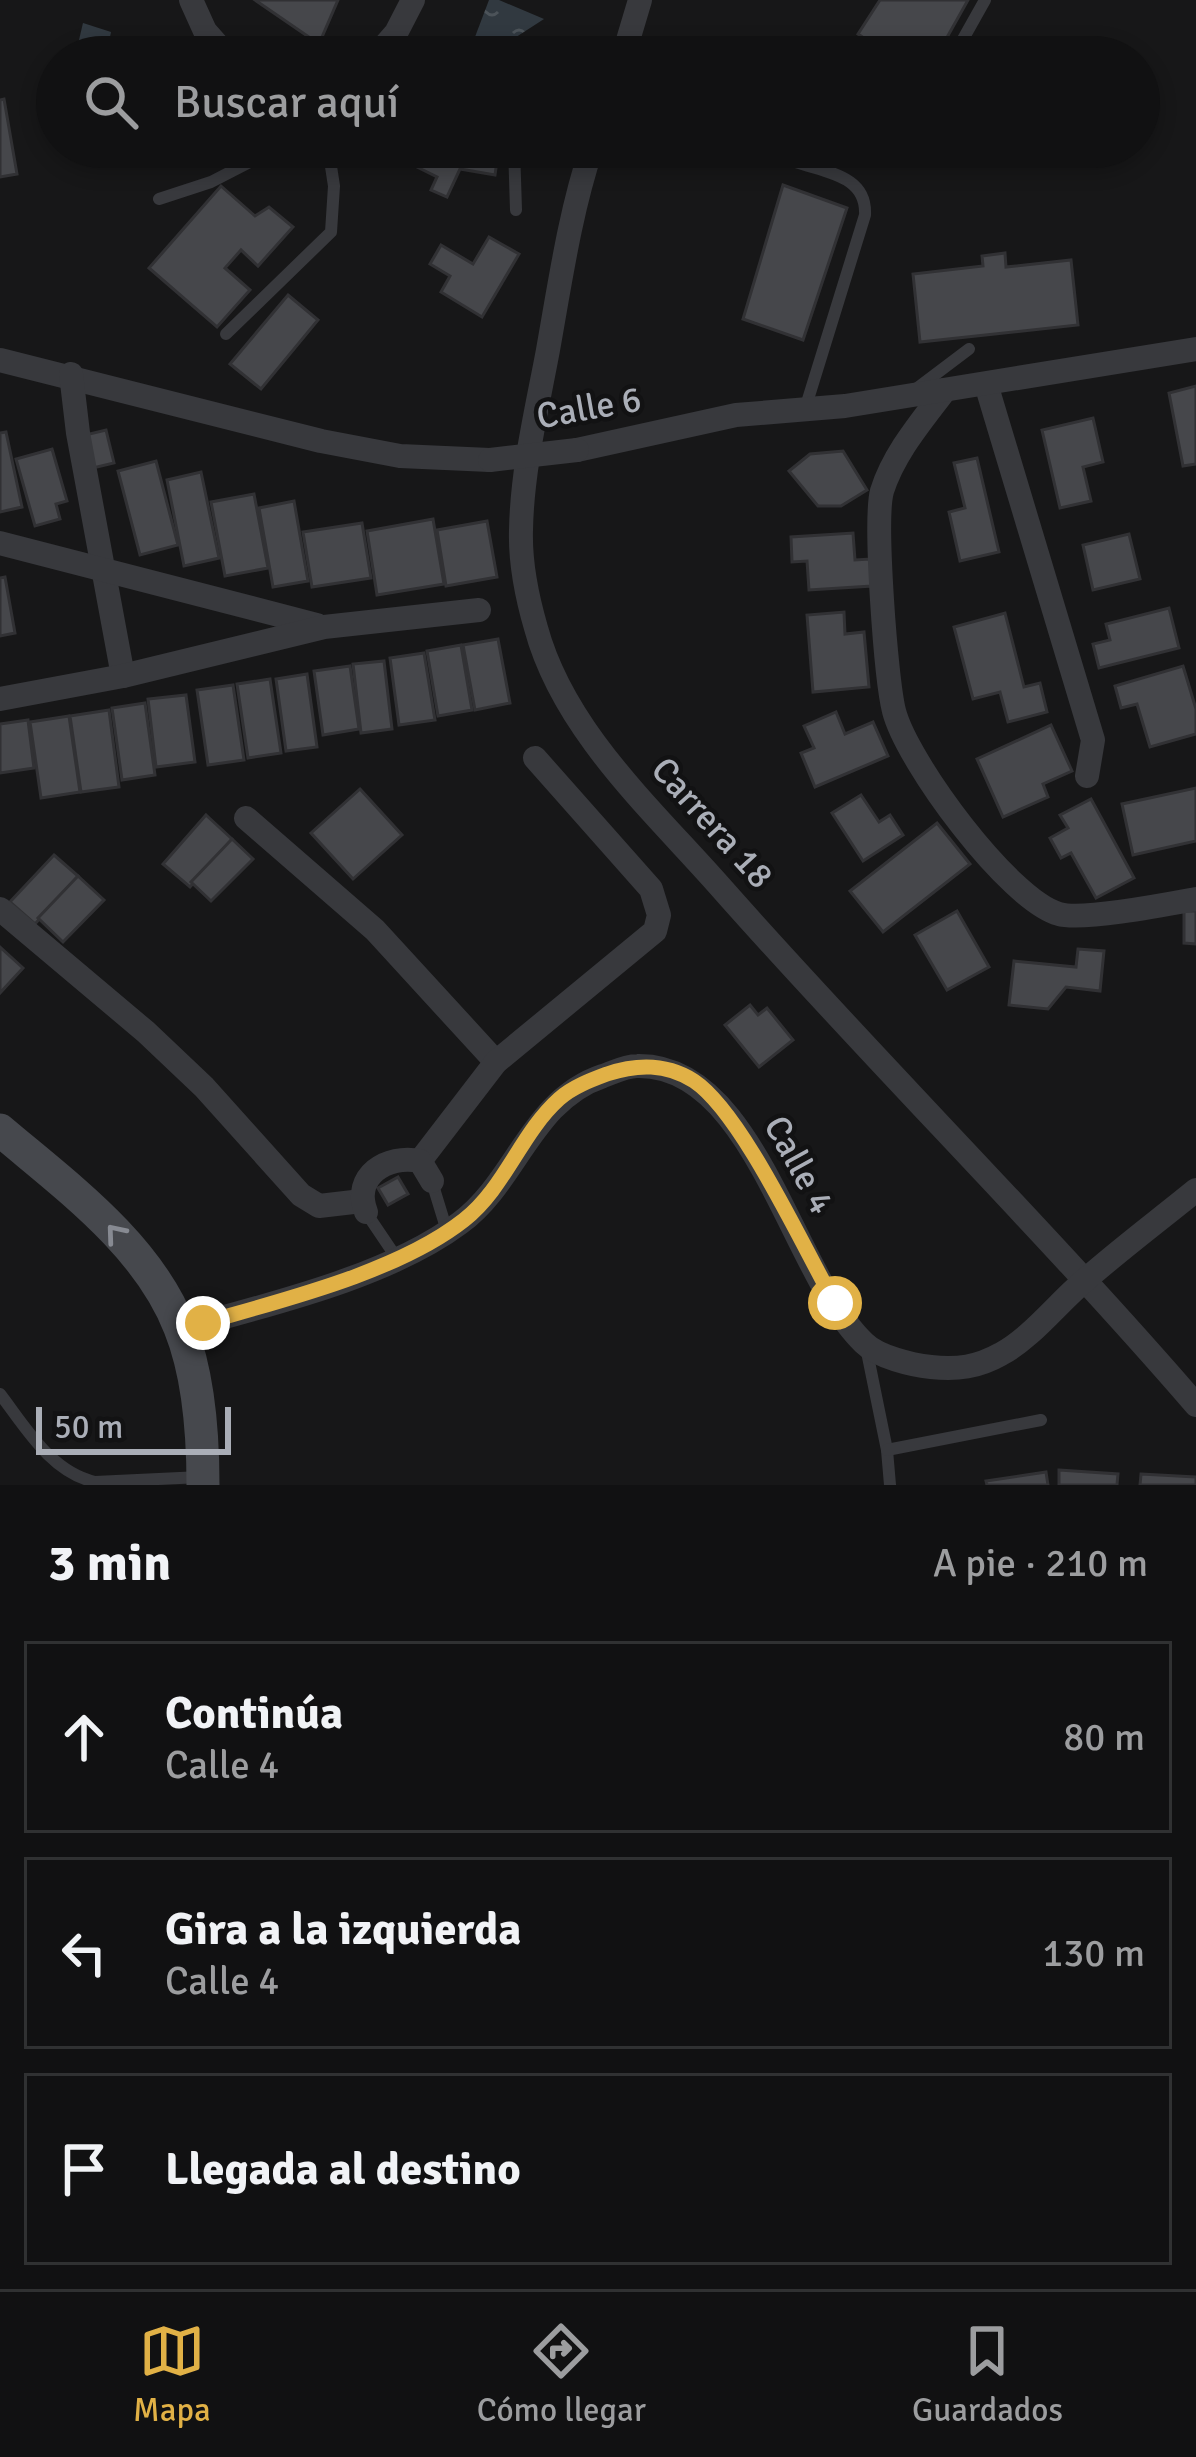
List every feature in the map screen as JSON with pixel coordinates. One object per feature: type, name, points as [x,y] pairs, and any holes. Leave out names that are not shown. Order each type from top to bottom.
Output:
[{"type":"main road","points":[[0,1130],[110,1223],[181,1329],[197,1404],[203,1481]]},
{"type":"street","points":[[191,0],[210,36]]},
{"type":"street","points":[[394,36],[413,0]]},
{"type":"street","points":[[629,36],[640,0]]},
{"type":"street","name":"Carrera 18","points":[[585,168],[560,282],[521,526],[522,559],[551,674],[607,759],[781,956],[1087,1279],[1196,1405]]},
{"type":"street","name":"Calle 6","points":[[0,360],[71,374],[188,410],[321,441],[400,456],[490,460],[577,450],[736,415],[905,397],[1196,349]]},
{"type":"street","points":[[71,374],[123,676]]},
{"type":"street","points":[[986,384],[1093,740],[1087,776]]},
{"type":"street","points":[[945,390],[892,465],[880,496],[894,710],[909,750],[939,796],[1022,892],[1060,915],[1147,908],[1196,898]]},
{"type":"street","points":[[0,543],[324,627]]},
{"type":"street","points":[[0,699],[123,676],[324,627],[479,610]]},
{"type":"street","points":[[0,909],[189,1073],[301,1195],[320,1206],[365,1207],[364,1187],[380,1165],[406,1158],[426,1171],[496,1062],[655,931],[658,915],[651,890],[535,758]]},
{"type":"street","points":[[246,818],[376,929],[496,1062]]},
{"type":"street","name":"Calle 4","points":[[181,1329],[323,1289],[448,1232],[480,1207],[559,1099],[587,1081],[633,1065],[664,1068],[695,1082],[734,1122],[835,1303],[866,1346]]},
{"type":"street","points":[[866,1346],[917,1366],[958,1370],[1003,1354],[1196,1190]]},
{"type":"lane","points":[[964,36],[985,0]]},
{"type":"lane","points":[[158,199],[238,168]]},
{"type":"lane","points":[[226,334],[331,232],[331,168]]},
{"type":"lane","points":[[515,168],[516,210]]},
{"type":"lane","points":[[805,410],[865,215],[866,197],[842,178],[813,168]]},
{"type":"lane","points":[[905,397],[968,349]]},
{"type":"lane","points":[[426,1171],[448,1232]]},
{"type":"lane","points":[[365,1207],[396,1257]]},
{"type":"lane","points":[[866,1346],[890,1485]]},
{"type":"lane","points":[[0,1394],[39,1444],[78,1478],[203,1481]]},
{"type":"lane","points":[[887,1450],[1041,1420]]},
{"type":"water","points":[[489,0],[544,19],[518,36],[475,36]]},
{"type":"water","points":[[83,23],[111,32],[110,36],[80,36]]},
{"type":"building","points":[[255,0],[338,0],[322,36],[307,36]]},
{"type":"building","points":[[880,0],[968,0],[948,36],[858,34]]},
{"type":"building","points":[[4,99],[17,174],[0,177],[0,100]]},
{"type":"building","points":[[419,168],[496,168],[495,175],[460,169],[447,197],[431,190],[437,177]]},
{"type":"building","points":[[783,185],[847,208],[803,340],[743,319]]},
{"type":"building","points":[[221,186],[255,216],[269,207],[293,227],[258,266],[241,250],[225,268],[250,290],[217,327],[149,268]]},
{"type":"building","points":[[489,237],[519,254],[482,317],[441,292],[450,276],[430,264],[441,245],[473,264]]},
{"type":"building","points":[[1005,253],[1006,267],[1071,260],[1078,325],[920,342],[913,274],[983,266],[982,256]]},
{"type":"building","points":[[288,295],[318,320],[261,389],[230,364]]},
{"type":"building","points":[[1196,386],[1196,464],[1183,466],[1169,393]]},
{"type":"building","points":[[1093,418],[1103,462],[1083,467],[1091,501],[1060,508],[1042,430]]},
{"type":"building","points":[[106,430],[114,463],[93,468],[85,435]]},
{"type":"building","points":[[6,432],[22,507],[0,512],[0,433]]},
{"type":"building","points":[[52,449],[67,501],[56,504],[60,519],[35,526],[16,459]]},
{"type":"building","points":[[843,451],[867,490],[841,506],[818,506],[789,471],[810,454]]},
{"type":"building","points":[[977,458],[999,552],[960,561],[949,512],[965,508],[954,463]]},
{"type":"building","points":[[156,461],[178,545],[140,555],[118,471]]},
{"type":"building","points":[[201,472],[219,558],[184,566],[167,480]]},
{"type":"building","points":[[254,494],[268,568],[225,576],[211,502]]},
{"type":"building","points":[[294,501],[308,581],[273,587],[259,508]]},
{"type":"building","points":[[433,519],[444,584],[377,595],[367,531]]},
{"type":"building","points":[[487,521],[497,577],[446,586],[437,530]]},
{"type":"building","points":[[362,523],[371,578],[312,587],[303,532]]},
{"type":"building","points":[[853,533],[855,560],[870,559],[872,586],[809,590],[807,561],[792,562],[791,537]]},
{"type":"building","points":[[1129,534],[1140,579],[1093,590],[1083,545]]},
{"type":"building","points":[[5,577],[15,633],[0,636],[0,578]]},
{"type":"building","points":[[1169,608],[1179,648],[1099,668],[1093,644],[1110,640],[1106,624]]},
{"type":"building","points":[[844,612],[845,634],[864,632],[869,687],[813,692],[807,615]]},
{"type":"building","points":[[1005,613],[1024,687],[1040,683],[1047,712],[1008,722],[1000,692],[973,699],[954,627]]},
{"type":"building","points":[[498,639],[510,703],[475,710],[463,645]]},
{"type":"building","points":[[461,645],[472,710],[438,716],[427,651]]},
{"type":"building","points":[[424,653],[435,720],[399,725],[390,658]]},
{"type":"building","points":[[384,661],[392,729],[361,733],[353,664]]},
{"type":"building","points":[[350,666],[359,729],[323,735],[314,671]]},
{"type":"building","points":[[1183,666],[1196,709],[1196,734],[1150,747],[1137,704],[1121,708],[1115,686]]},
{"type":"building","points":[[307,674],[317,747],[286,751],[276,679]]},
{"type":"building","points":[[270,679],[281,753],[248,758],[237,684]]},
{"type":"building","points":[[233,685],[244,760],[208,765],[197,690]]},
{"type":"building","points":[[186,695],[195,762],[156,767],[148,699]]},
{"type":"building","points":[[145,703],[155,775],[122,780],[112,708]]},
{"type":"building","points":[[109,710],[119,787],[81,792],[70,716]]},
{"type":"building","points":[[836,712],[845,734],[873,722],[888,756],[815,787],[801,753],[814,748],[804,726]]},
{"type":"building","points":[[69,716],[80,792],[41,798],[30,722]]},
{"type":"building","points":[[28,720],[34,768],[0,773],[0,724]]},
{"type":"building","points":[[1051,725],[1072,771],[1043,784],[1048,797],[1003,817],[977,759]]},
{"type":"building","points":[[1196,788],[1196,841],[1133,855],[1122,804]]},
{"type":"building","points":[[360,789],[402,835],[353,879],[311,833]]},
{"type":"building","points":[[861,795],[879,822],[890,815],[903,835],[863,861],[832,813]]},
{"type":"building","points":[[1091,799],[1134,878],[1096,898],[1071,853],[1061,858],[1050,838],[1068,828],[1060,815]]},
{"type":"building","points":[[206,815],[232,839],[190,887],[163,864]]},
{"type":"building","points":[[937,823],[970,864],[883,932],[850,891]]},
{"type":"building","points":[[232,839],[253,859],[211,901],[191,882]]},
{"type":"building","points":[[54,855],[78,876],[35,924],[10,902]]},
{"type":"building","points":[[78,876],[104,900],[63,942],[38,918]]},
{"type":"building","points":[[957,911],[989,967],[947,990],[915,935]]},
{"type":"building","points":[[1184,911],[1196,911],[1196,944],[1184,943]]},
{"type":"building","points":[[0,947],[23,968],[0,993]]},
{"type":"building","points":[[1078,949],[1104,951],[1100,991],[1066,987],[1048,1009],[1009,1005],[1014,961],[1076,967]]},
{"type":"building","points":[[750,1005],[758,1015],[767,1008],[793,1040],[759,1067],[725,1025]]},
{"type":"building","points":[[398,1177],[408,1194],[388,1205],[378,1188]]},
{"type":"building","points":[[1059,1470],[1118,1474],[1117,1485],[1059,1485]]},
{"type":"building","points":[[1046,1472],[1048,1485],[987,1485],[986,1481]]},
{"type":"building","points":[[1141,1474],[1196,1477],[1196,1485],[1140,1485]]},
{"type":"route","points":[[203,1323],[323,1289],[448,1232],[480,1207],[559,1099],[587,1081],[633,1065],[664,1068],[695,1082],[734,1122],[835,1303]]}]
